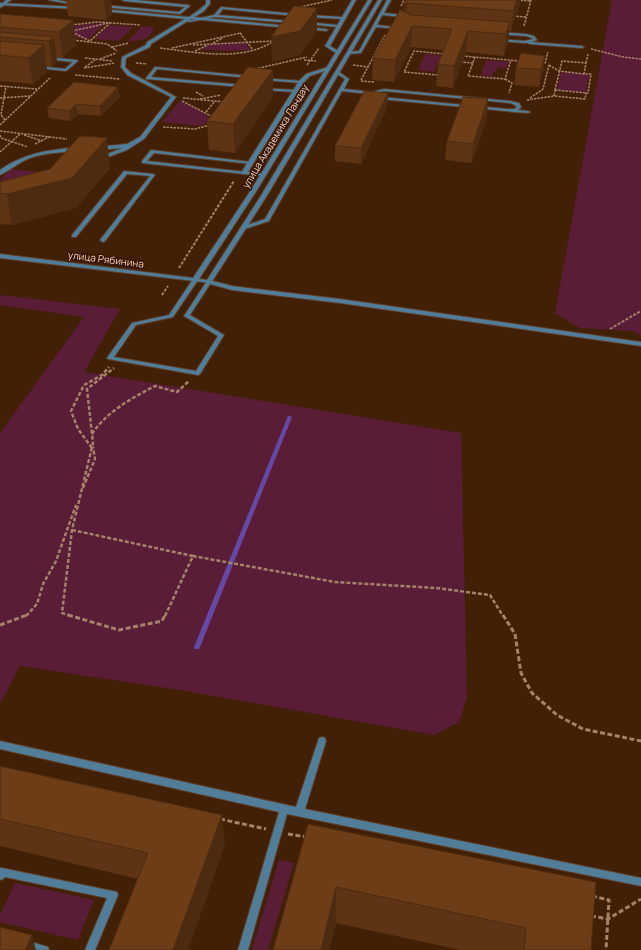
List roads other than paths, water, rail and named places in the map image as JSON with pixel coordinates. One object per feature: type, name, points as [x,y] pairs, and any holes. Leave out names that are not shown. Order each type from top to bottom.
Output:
[{"type":"street","points":[[1,5],[9,0]]},
{"type":"street","points":[[93,160],[125,149],[142,138],[174,97],[129,74],[122,67],[124,57],[148,46],[149,43],[189,20],[208,4],[208,0]]},
{"type":"street","points":[[338,52],[327,46],[337,26],[354,0]]},
{"type":"street","name":"улица Академика Ландау","points":[[195,280],[254,190],[370,0]]},
{"type":"street","name":"улица Академика Ландау","points":[[209,282],[349,54],[380,0]]},
{"type":"street","points":[[1,5],[80,8]]},
{"type":"street","points":[[95,10],[189,20],[201,19],[326,30]]},
{"type":"street","points":[[244,173],[252,163],[301,82],[308,75],[328,68]]},
{"type":"street","points":[[90,148],[128,146]]},
{"type":"street","points":[[0,174],[23,157],[43,152],[82,149]]},
{"type":"street","points":[[244,173],[262,175]]},
{"type":"street","name":"улица Рябинина","points":[[0,256],[209,282]]},
{"type":"lane","points":[[50,0],[53,2],[85,5]]},
{"type":"lane","points":[[101,6],[180,13],[188,6],[124,0]]},
{"type":"lane","points":[[349,54],[360,52],[389,0]]},
{"type":"lane","points":[[216,16],[222,8],[237,8],[342,18]]},
{"type":"lane","points":[[381,14],[403,16]]},
{"type":"lane","points":[[201,19],[216,16],[337,26]]},
{"type":"lane","points":[[375,26],[402,28],[413,26],[526,35],[535,38],[534,41],[528,42]]},
{"type":"lane","points":[[402,28],[403,31],[410,32],[582,47]]},
{"type":"lane","points":[[30,66],[66,70],[76,61],[40,58]]},
{"type":"lane","points":[[247,87],[148,78],[156,68],[254,78]]},
{"type":"lane","points":[[200,73],[205,68]]},
{"type":"lane","points":[[243,228],[267,220],[347,80],[338,72]]},
{"type":"lane","points":[[261,78],[301,82]]},
{"type":"lane","points":[[254,88],[295,91]]},
{"type":"lane","points":[[341,90],[372,93],[384,90],[510,102],[518,106],[518,109],[511,110]]},
{"type":"lane","points":[[372,93],[374,96],[380,98],[528,112]]},
{"type":"lane","points":[[135,173],[153,151],[252,163]]},
{"type":"lane","points":[[144,162],[244,173]]},
{"type":"lane","points":[[74,236],[126,172],[153,175],[103,240]]},
{"type":"lane","points":[[195,280],[171,316],[134,324],[110,358],[198,373],[221,335],[187,316],[209,282],[232,288],[340,301],[641,344]]},
{"type":"lane","points":[[299,812],[322,741]]},
{"type":"lane","points":[[0,745],[284,809],[641,882]]},
{"type":"lane","points":[[243,950],[284,809]]},
{"type":"lane","points":[[0,876],[2,872],[113,895],[90,950]]},
{"type":"lane","points":[[15,943],[44,950]]},
{"type":"waterway","points":[[197,647],[290,417]]}]
